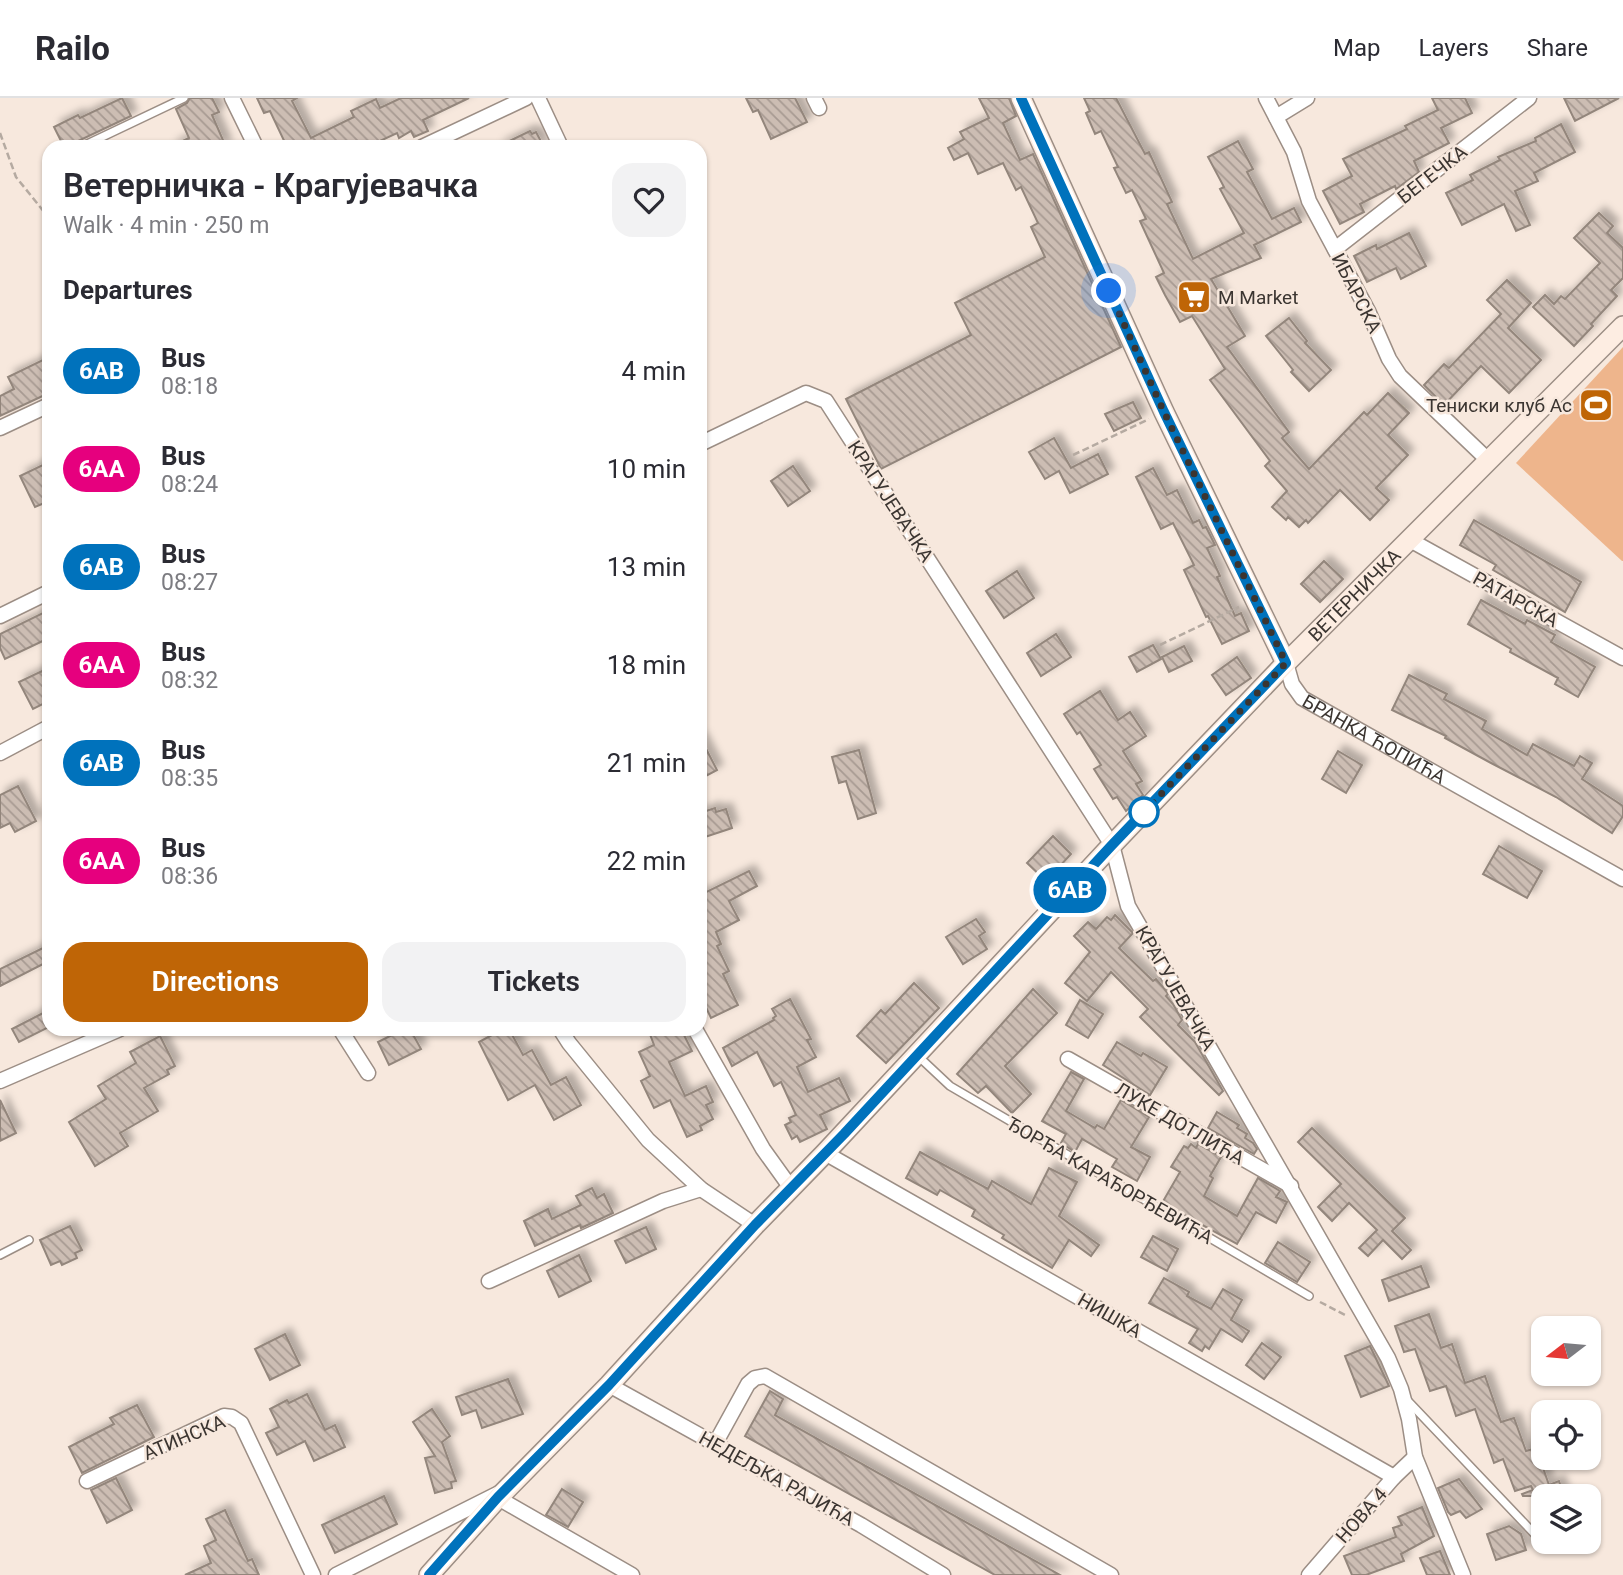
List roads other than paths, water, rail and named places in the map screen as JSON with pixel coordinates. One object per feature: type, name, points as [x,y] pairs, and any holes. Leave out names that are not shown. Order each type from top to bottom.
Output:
[{"type":"street","points":[[232,98],[253,140]]},
{"type":"street","points":[[437,140],[526,98]]},
{"type":"street","points":[[538,98],[558,140]]},
{"type":"street","name":"БРАНКА ЋОПИЋА","points":[[1021,98],[1164,412],[1286,663],[1292,684],[1302,698],[1623,879]]},
{"type":"street","name":"ИБАРСКА","points":[[1266,98],[1294,152],[1309,201],[1368,311],[1389,359],[1400,376],[1489,461]]},
{"type":"street","points":[[1276,117],[1307,98]]},
{"type":"street","name":"БЕГЕЧКА","points":[[1335,249],[1529,98]]},
{"type":"street","name":"ВЕТЕРНИЧКА","points":[[433,1574],[502,1493],[609,1385],[755,1225],[918,1055],[1112,845],[1286,663],[1623,326]]},
{"type":"street","name":"КРАГУЈЕВАЧКА","points":[[707,437],[806,393],[826,401],[1112,845],[1128,906],[1388,1358],[1409,1419],[1415,1457],[1463,1575]]},
{"type":"street","points":[[0,428],[42,408]]},
{"type":"street","name":"РАТАРСКА","points":[[1410,540],[1623,658]]},
{"type":"street","points":[[0,616],[42,595]]},
{"type":"street","points":[[0,752],[42,731]]},
{"type":"street","points":[[0,1081],[104,1036]]},
{"type":"street","points":[[344,1036],[368,1073]]},
{"type":"street","points":[[564,1036],[648,1140],[701,1189],[755,1225]]},
{"type":"street","points":[[699,1036],[763,1149],[791,1188]]},
{"type":"street","name":"ЛУКЕ ДОТЛИЋА","points":[[1068,1059],[1292,1187]]},
{"type":"street","name":"НИШКА","points":[[825,1153],[1394,1477]]},
{"type":"street","points":[[489,1281],[663,1201],[701,1189]]},
{"type":"street","points":[[715,1444],[748,1384],[755,1378],[765,1376],[1111,1575]]},
{"type":"street","name":"НЕДЕЉКА РАЈИЋА","points":[[609,1385],[861,1525],[943,1575]]},
{"type":"street","name":"АТИНСКА","points":[[87,1481],[224,1416],[232,1417],[241,1423],[313,1575]]},
{"type":"street","name":"НОВА 4","points":[[1313,1573],[1394,1477],[1415,1457]]},
{"type":"street","points":[[337,1575],[502,1493],[632,1575]]},
{"type":"lane","points":[[96,140],[184,98]]},
{"type":"lane","name":"ЂОРЂА КАРАЂОРЂЕВИЋА","points":[[918,1055],[950,1086],[1309,1296]]},
{"type":"lane","points":[[0,1255],[29,1240]]},
{"type":"lane","points":[[1403,1398],[1411,1403],[1531,1530]]},
{"type":"place","name":"M Market","points":[[1194,297]]},
{"type":"place","name":"Тениски клуб Ас","points":[[1596,405]]}]
